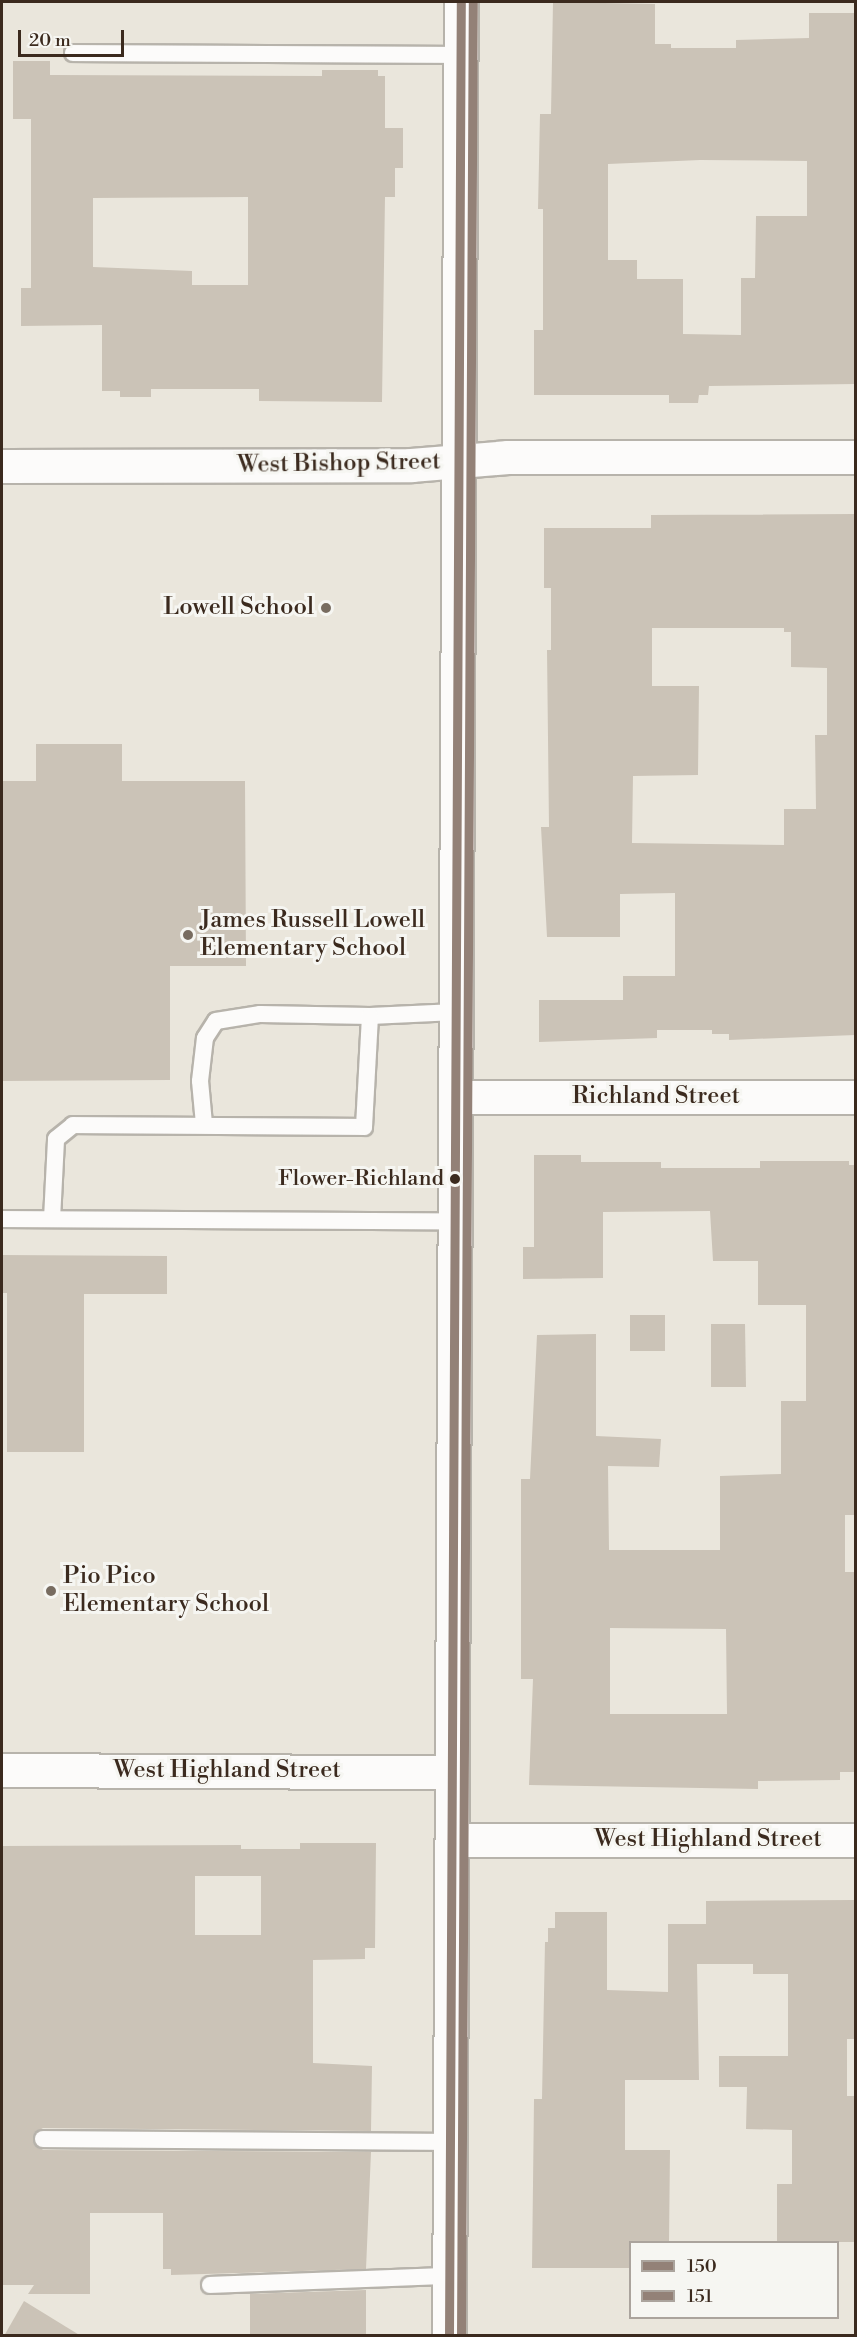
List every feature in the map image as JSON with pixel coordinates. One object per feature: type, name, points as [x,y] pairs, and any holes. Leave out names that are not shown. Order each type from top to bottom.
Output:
[{"type":"street","points":[[449,2336],[461,2]]},
{"type":"street","name":"West Bishop Street","points":[[2,466],[411,465],[508,457],[855,457]]},
{"type":"street","name":"Richland Street","points":[[456,1097],[855,1097]]},
{"type":"street","name":"West Highland Street","points":[[2,1770],[452,1772]]},
{"type":"street","name":"West Highland Street","points":[[452,1840],[855,1840]]},
{"type":"lane","points":[[73,53],[461,55]]},
{"type":"lane","points":[[204,1124],[200,1081],[205,1038],[216,1021],[260,1014],[370,1016],[456,1012]]},
{"type":"lane","points":[[52,1220],[56,1138],[73,1125],[204,1124],[364,1127],[370,1016]]},
{"type":"lane","points":[[2,1219],[455,1221]]},
{"type":"lane","points":[[43,2139],[450,2142]]},
{"type":"lane","points":[[210,2285],[449,2277]]},
{"type":"building","points":[[553,2],[655,4],[655,44],[671,44],[671,48],[736,48],[736,40],[809,38],[809,13],[855,13],[855,384],[709,386],[708,395],[699,395],[698,403],[669,403],[669,395],[534,395],[534,330],[543,330],[543,209],[538,209],[540,114],[551,114]],"holes":[[[700,160],[807,161],[807,216],[756,216],[755,278],[741,278],[741,335],[683,334],[683,279],[637,279],[637,260],[608,260],[608,164]]]},
{"type":"building","points":[[13,61],[50,61],[50,75],[322,76],[322,70],[378,70],[378,76],[385,76],[385,128],[403,128],[403,168],[395,168],[395,197],[385,197],[382,402],[259,401],[259,389],[151,389],[151,397],[120,397],[120,391],[102,391],[102,325],[21,326],[21,288],[31,288],[31,119],[13,119]],"holes":[[[248,197],[248,285],[192,285],[192,271],[93,267],[93,198]]]},
{"type":"building","points":[[855,514],[855,1035],[729,1040],[729,1034],[712,1034],[712,1030],[657,1030],[657,1038],[539,1042],[539,1000],[623,1000],[623,976],[675,976],[675,893],[620,894],[620,937],[547,937],[541,827],[549,827],[547,650],[551,650],[551,588],[544,588],[544,528],[651,528],[651,515]],"holes":[[[652,628],[784,628],[784,632],[791,632],[791,667],[827,668],[827,735],[815,735],[816,809],[784,809],[784,845],[632,843],[633,776],[698,775],[699,686],[652,686]]]},
{"type":"building","points":[[36,744],[122,744],[122,781],[245,781],[246,966],[170,966],[170,1080],[2,1081],[2,781],[36,781]]},
{"type":"building","points":[[534,1155],[581,1155],[581,1162],[661,1162],[661,1168],[760,1168],[760,1161],[849,1161],[849,1165],[855,1165],[855,1515],[845,1515],[845,1572],[855,1572],[855,1772],[840,1772],[840,1780],[758,1781],[758,1789],[529,1785],[533,1679],[521,1679],[521,1479],[530,1479],[537,1335],[596,1334],[596,1436],[661,1439],[659,1467],[608,1466],[609,1550],[720,1550],[720,1476],[781,1474],[781,1401],[806,1401],[806,1305],[758,1305],[758,1261],[713,1261],[710,1211],[603,1212],[603,1278],[523,1279],[523,1247],[534,1247]],"holes":[[[610,1628],[726,1629],[727,1714],[610,1714]]]},
{"type":"building","points":[[2,1255],[167,1256],[167,1294],[84,1294],[84,1452],[7,1452],[7,1293],[2,1293]]},
{"type":"building","points":[[630,1315],[665,1315],[665,1351],[630,1351]]},
{"type":"building","points":[[711,1324],[745,1324],[746,1387],[711,1387]]},
{"type":"building","points":[[300,1843],[376,1843],[375,1948],[365,1948],[365,1959],[313,1960],[313,2063],[372,2066],[371,2131],[43,2128],[34,2133],[33,2140],[43,2150],[371,2152],[366,2269],[171,2275],[171,2269],[163,2269],[163,2213],[90,2213],[90,2294],[28,2294],[34,2285],[2,2285],[2,1846],[241,1845],[241,1849],[300,1849]],"holes":[[[195,1876],[261,1876],[261,1935],[195,1935]]]},
{"type":"building","points":[[855,1900],[855,2039],[847,2039],[847,2096],[855,2096],[855,2242],[777,2241],[777,2184],[792,2184],[792,2130],[746,2129],[747,2087],[719,2087],[719,2056],[788,2056],[788,1974],[753,1974],[753,1964],[697,1964],[699,2080],[625,2080],[625,2150],[670,2150],[669,2241],[629,2241],[629,2268],[532,2268],[534,2099],[542,2099],[545,1942],[548,1942],[548,1928],[555,1928],[555,1912],[607,1912],[607,1990],[668,1992],[668,1924],[706,1924],[706,1901]]},
{"type":"building","points":[[366,2290],[366,2336],[250,2336],[250,2294]]},
{"type":"building","points":[[24,2301],[81,2336],[4,2336]]},
{"type":"transit line","name":"150","points":[[449,2336],[461,2]]},
{"type":"transit line","name":"151","points":[[461,2336],[473,2]]},
{"type":"place","name":"Lowell School","points":[[326,608]]},
{"type":"place","name":"James Russell Lowell Elementary School","points":[[188,935]]},
{"type":"place","name":"Flower-Richland","points":[[455,1179]]},
{"type":"place","name":"Pio Pico Elementary School","points":[[51,1591]]}]
